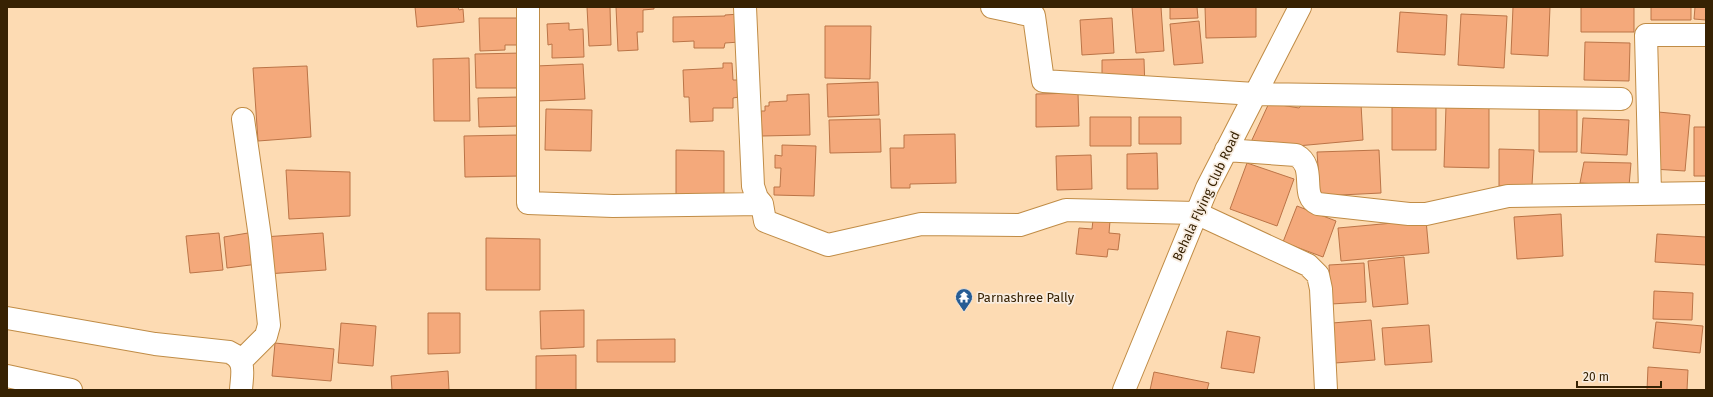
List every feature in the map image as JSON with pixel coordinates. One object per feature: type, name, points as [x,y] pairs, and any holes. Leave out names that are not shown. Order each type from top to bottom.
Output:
[{"type":"street","points":[[528,7],[528,203],[613,206],[762,204]]},
{"type":"street","points":[[745,7],[753,186],[757,198],[762,204],[764,221],[828,245],[921,224],[1020,225],[1066,210],[1196,213],[1308,265],[1318,275],[1321,288],[1326,390]]},
{"type":"street","points":[[992,7],[1034,16],[1042,81],[1255,94],[1621,99]]},
{"type":"street","name":"Behala Flying Club Road","points":[[1124,390],[1207,188],[1300,7]]},
{"type":"street","points":[[1650,193],[1646,35],[1706,35]]},
{"type":"street","points":[[242,374],[266,336],[269,326],[260,237],[244,120]]},
{"type":"street","points":[[1226,150],[1296,155],[1302,158],[1306,164],[1312,202],[1318,204],[1409,214],[1426,214],[1508,196],[1706,193]]},
{"type":"street","points":[[7,318],[155,344],[229,352],[236,355],[242,374]]},
{"type":"street","points":[[7,376],[71,390]]},
{"type":"building","points":[[415,7],[458,7],[459,10],[463,9],[464,22],[417,27]]},
{"type":"building","points":[[587,7],[610,7],[611,45],[589,46]]},
{"type":"building","points":[[616,7],[654,7],[654,9],[643,10],[643,32],[637,32],[638,50],[618,51]]},
{"type":"building","points":[[1132,7],[1161,7],[1164,51],[1136,53]]},
{"type":"building","points":[[1170,7],[1197,7],[1198,18],[1170,19]]},
{"type":"building","points":[[1205,7],[1256,7],[1256,37],[1206,38]]},
{"type":"building","points":[[1513,7],[1550,7],[1548,56],[1511,54]]},
{"type":"building","points":[[1581,7],[1634,7],[1634,32],[1581,32]]},
{"type":"building","points":[[1651,7],[1691,7],[1691,20],[1651,20]]},
{"type":"building","points":[[1695,7],[1706,7],[1706,20],[1694,19]]},
{"type":"building","points":[[1400,12],[1447,15],[1445,55],[1397,52]]},
{"type":"building","points":[[740,14],[740,42],[725,43],[724,48],[694,48],[694,41],[673,42],[673,17],[725,16]]},
{"type":"building","points":[[1461,14],[1507,16],[1504,68],[1458,65]]},
{"type":"building","points":[[479,18],[527,18],[523,45],[505,45],[505,50],[480,51]]},
{"type":"building","points":[[1112,18],[1114,53],[1082,55],[1080,20]]},
{"type":"building","points":[[1199,21],[1203,63],[1174,65],[1170,24]]},
{"type":"building","points":[[569,23],[569,30],[583,29],[584,57],[552,58],[552,44],[548,45],[547,24]]},
{"type":"building","points":[[825,26],[871,26],[870,79],[825,78]]},
{"type":"building","points":[[1585,42],[1630,43],[1629,81],[1584,80]]},
{"type":"building","points":[[522,53],[522,88],[476,88],[475,54]]},
{"type":"building","points":[[469,58],[470,121],[434,121],[433,59]]},
{"type":"building","points":[[1144,59],[1145,91],[1102,91],[1102,60]]},
{"type":"building","points":[[723,63],[732,63],[733,80],[739,80],[739,97],[733,98],[733,108],[713,108],[713,121],[690,122],[689,97],[684,97],[683,70],[723,68]]},
{"type":"building","points":[[583,64],[585,99],[538,101],[536,66]]},
{"type":"building","points":[[307,66],[311,137],[258,141],[253,68]]},
{"type":"building","points":[[878,82],[879,115],[828,117],[827,84]]},
{"type":"building","points":[[1078,93],[1079,126],[1036,127],[1036,94]]},
{"type":"building","points":[[809,94],[810,135],[762,136],[761,111],[765,111],[765,106],[769,106],[769,102],[787,101],[787,95]]},
{"type":"building","points":[[519,97],[520,126],[479,127],[478,98]]},
{"type":"building","points":[[1306,100],[1361,104],[1363,140],[1286,147],[1251,142],[1269,103],[1299,108]]},
{"type":"building","points":[[1489,105],[1489,168],[1444,167],[1446,106]]},
{"type":"building","points":[[1539,105],[1577,105],[1577,152],[1539,152]]},
{"type":"building","points":[[1392,107],[1436,107],[1436,150],[1392,150]]},
{"type":"building","points":[[546,109],[592,110],[591,151],[545,150]]},
{"type":"building","points":[[1658,112],[1690,115],[1685,171],[1653,169]]},
{"type":"building","points":[[1090,117],[1131,117],[1131,146],[1090,146]]},
{"type":"building","points":[[1139,117],[1181,117],[1181,144],[1139,144]]},
{"type":"building","points":[[1583,118],[1629,120],[1627,155],[1581,153]]},
{"type":"building","points":[[880,119],[881,152],[830,153],[829,120]]},
{"type":"building","points":[[1694,127],[1706,127],[1706,176],[1694,176]]},
{"type":"building","points":[[955,134],[956,183],[910,184],[910,188],[891,188],[890,148],[904,148],[904,135]]},
{"type":"building","points":[[519,135],[520,176],[465,177],[464,136]]},
{"type":"building","points":[[782,145],[816,146],[814,196],[774,195],[774,187],[780,187],[781,168],[775,168],[775,155],[782,156]]},
{"type":"building","points":[[1499,149],[1534,150],[1532,185],[1499,186]]},
{"type":"building","points":[[676,150],[724,151],[724,197],[676,197]]},
{"type":"building","points":[[1379,150],[1381,193],[1320,196],[1317,152]]},
{"type":"building","points":[[1157,153],[1158,189],[1127,189],[1127,154]]},
{"type":"building","points":[[1091,155],[1092,189],[1057,190],[1056,156]]},
{"type":"building","points":[[1584,162],[1631,163],[1629,186],[1580,183]]},
{"type":"building","points":[[1247,163],[1294,179],[1277,226],[1230,209]]},
{"type":"building","points":[[286,170],[350,172],[350,216],[289,219]]},
{"type":"building","points":[[1297,206],[1336,221],[1323,257],[1283,242]]},
{"type":"building","points":[[1561,214],[1563,256],[1517,259],[1514,217]]},
{"type":"building","points":[[1093,220],[1110,221],[1109,233],[1120,234],[1118,250],[1108,249],[1107,257],[1076,254],[1079,228],[1092,229]]},
{"type":"building","points":[[1426,220],[1429,253],[1341,261],[1338,228]]},
{"type":"building","points":[[254,232],[258,264],[227,268],[224,237]]},
{"type":"building","points":[[219,233],[223,270],[190,273],[186,236]]},
{"type":"building","points":[[323,233],[326,270],[266,274],[263,237]]},
{"type":"building","points":[[1657,234],[1706,237],[1706,265],[1655,262]]},
{"type":"building","points":[[486,238],[540,239],[540,290],[486,290]]},
{"type":"building","points":[[1404,257],[1408,304],[1373,307],[1368,261]]},
{"type":"building","points":[[1364,263],[1366,302],[1331,304],[1329,265]]},
{"type":"building","points":[[1654,291],[1693,293],[1692,320],[1653,319]]},
{"type":"building","points":[[584,310],[584,347],[541,349],[540,311]]},
{"type":"building","points":[[428,313],[460,313],[460,353],[428,354]]},
{"type":"building","points":[[1371,320],[1375,360],[1335,363],[1332,323]]},
{"type":"building","points":[[1656,322],[1703,326],[1700,353],[1653,348]]},
{"type":"building","points":[[341,323],[376,326],[373,366],[338,363]]},
{"type":"building","points":[[1429,325],[1432,362],[1385,365],[1382,328]]},
{"type":"building","points":[[1227,331],[1260,337],[1254,373],[1221,368]]},
{"type":"building","points":[[675,339],[675,362],[597,362],[597,340]]},
{"type":"building","points":[[275,343],[334,349],[331,381],[272,376]]},
{"type":"building","points":[[576,355],[576,390],[536,390],[536,356]]},
{"type":"building","points":[[1648,367],[1688,370],[1687,390],[1647,390]]},
{"type":"building","points":[[448,371],[449,390],[392,390],[391,376]]},
{"type":"building","points":[[1154,372],[1209,383],[1207,390],[1150,390]]},
{"type":"place","name":"Parnashree Pally","points":[[964,312]]}]
